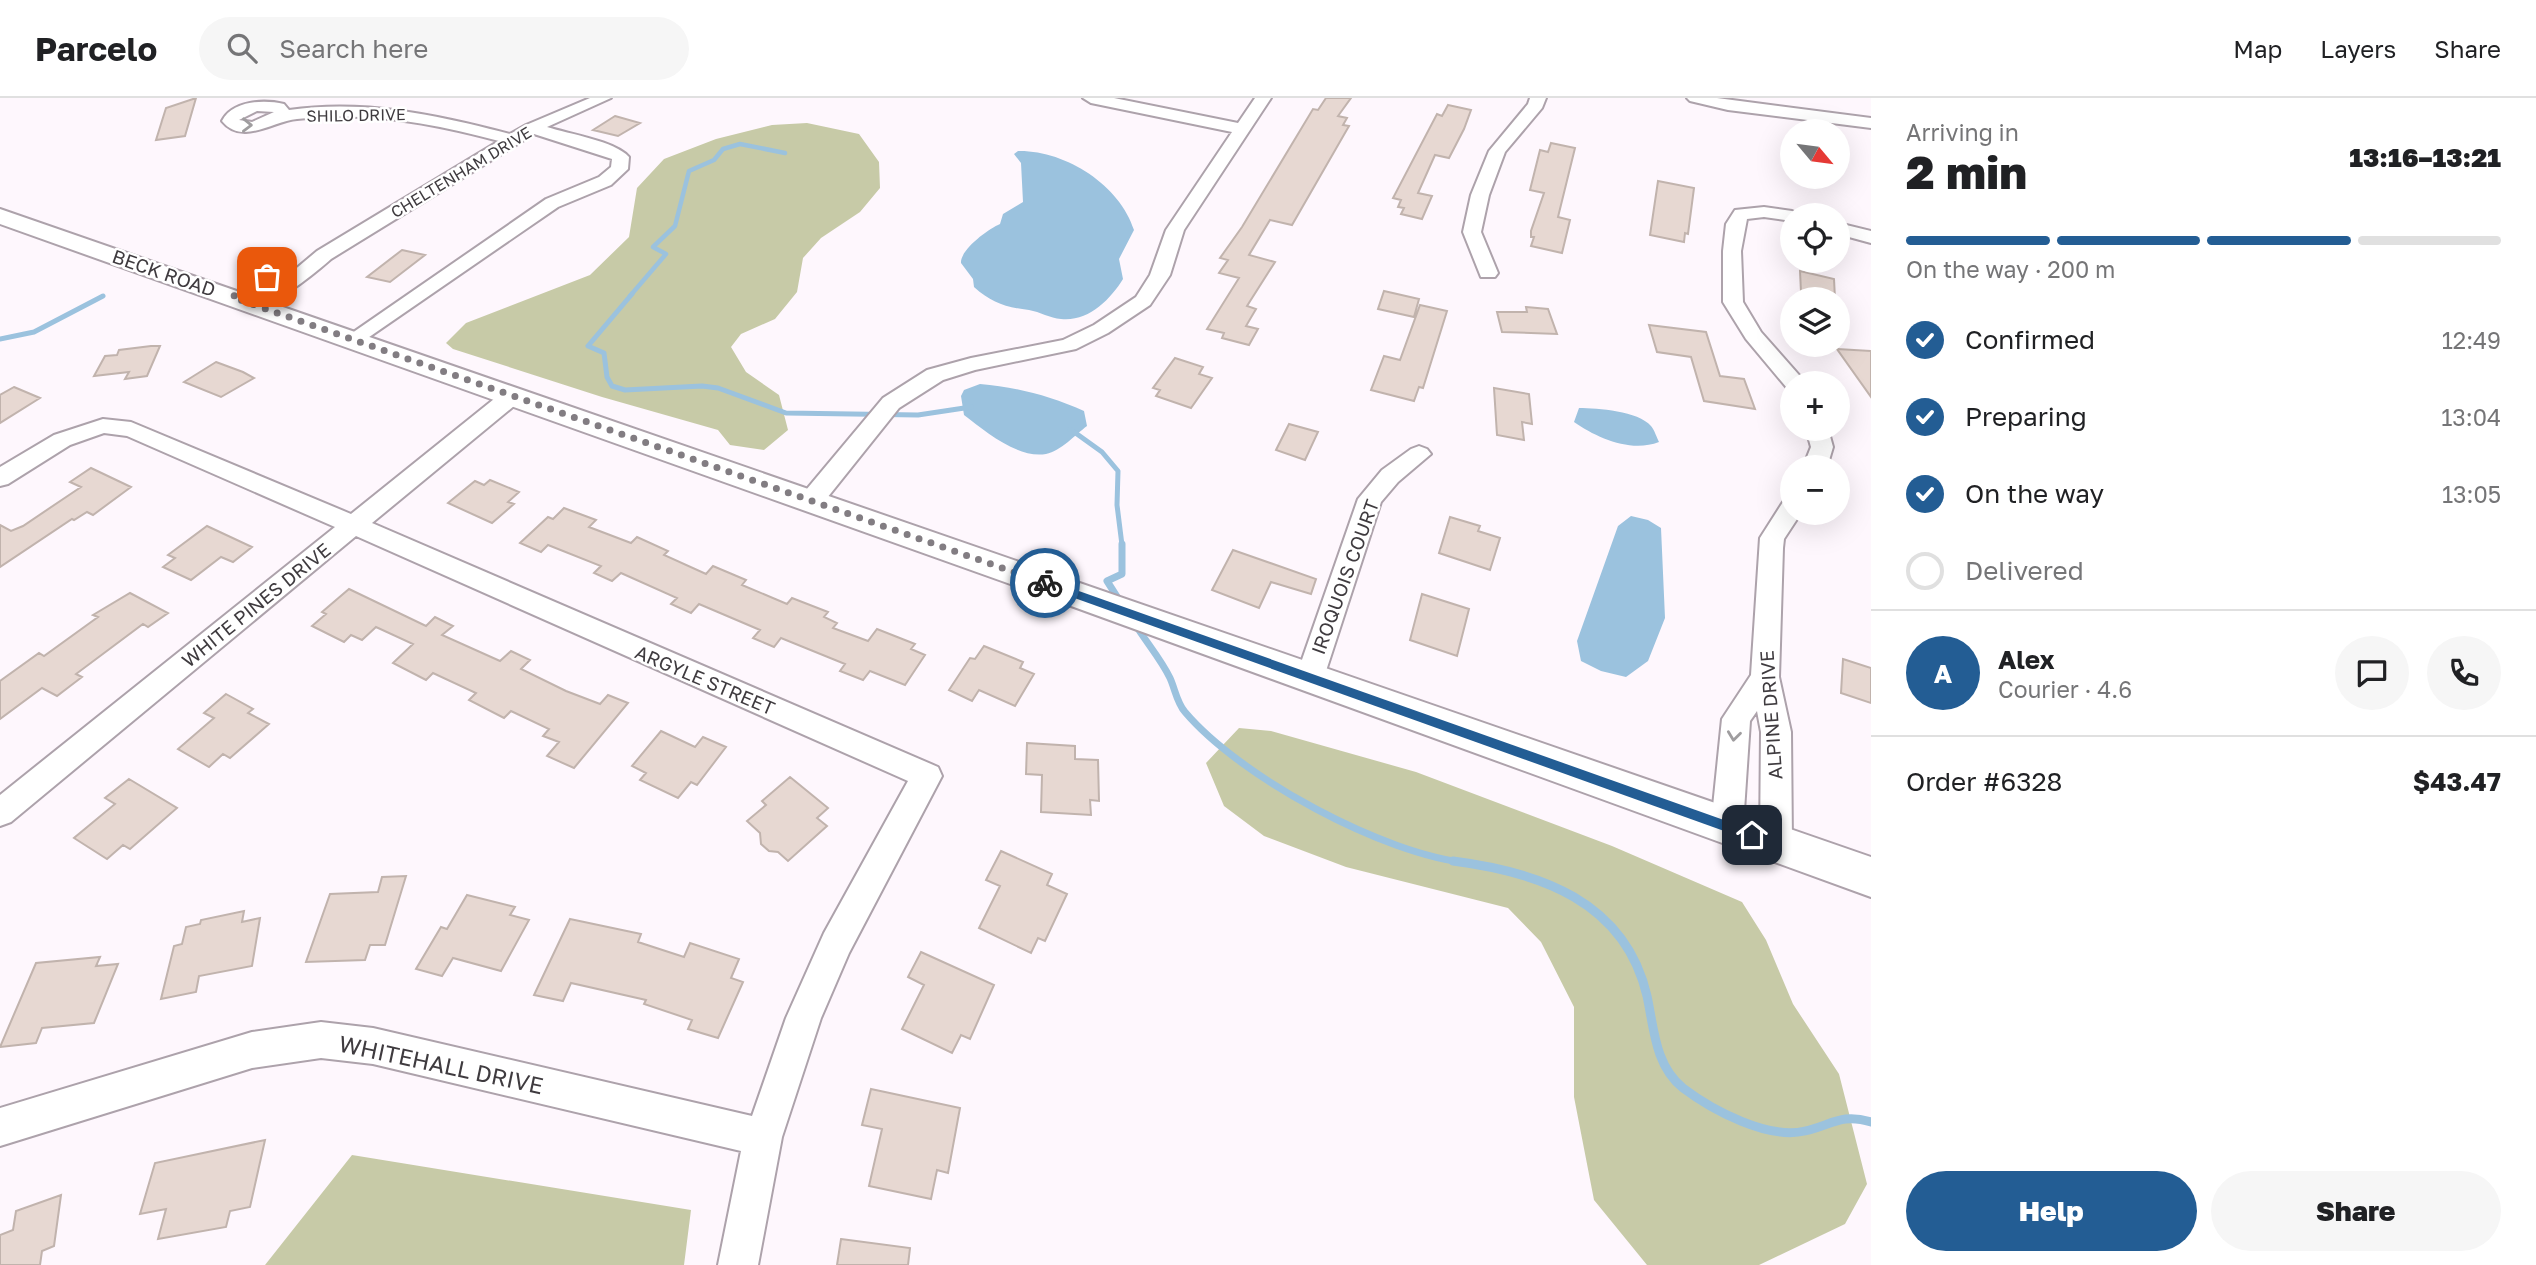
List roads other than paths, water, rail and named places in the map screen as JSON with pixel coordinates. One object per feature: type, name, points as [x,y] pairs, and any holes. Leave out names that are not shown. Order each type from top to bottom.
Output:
[{"type":"main road","name":"BECK ROAD","points":[[0,216],[1871,877]]},
{"type":"street","points":[[337,112],[348,98]]},
{"type":"street","name":"CHELTENHAM DRIVE","points":[[241,300],[299,276],[324,255],[532,128],[603,98]]},
{"type":"street","points":[[1091,98],[1243,129]]},
{"type":"street","points":[[810,502],[891,403],[935,375],[971,363],[1069,345],[1101,329],[1143,301],[1160,275],[1175,230],[1263,98]]},
{"type":"street","points":[[1488,273],[1472,232],[1480,195],[1497,151],[1536,106],[1538,98]]},
{"type":"street","points":[[1696,98],[1837,119]]},
{"type":"street","points":[[1810,98],[1837,119]]},
{"type":"street","name":"SHILO DRIVE","points":[[279,117],[387,111],[416,114],[513,140]]},
{"type":"street","points":[[1850,120],[1871,122]]},
{"type":"street","points":[[352,340],[552,203],[605,181],[619,169],[621,157],[611,152],[532,128]]},
{"type":"street","points":[[1780,214],[1764,212],[1741,214],[1735,224],[1731,284],[1733,302],[1743,320],[1784,371]]},
{"type":"street","points":[[1850,231],[1871,237]]},
{"type":"street","name":"WHITE PINES DRIVE","points":[[0,813],[512,396]]},
{"type":"street","name":"ARGYLE STREET","points":[[0,478],[62,440],[103,426],[131,429],[355,524],[587,629],[927,776],[836,944],[804,1018],[763,1138],[738,1265]]},
{"type":"street","name":"IROQUOIS COURT","points":[[1310,677],[1370,499],[1390,476],[1419,454]]},
{"type":"street","name":"ALPINE DRIVE","points":[[1776,844],[1776,732],[1765,677],[1770,548],[1772,538],[1781,525]]},
{"type":"street","points":[[1727,826],[1736,719],[1765,677]]},
{"type":"street","name":"WHITEHALL DRIVE","points":[[0,1127],[253,1050],[321,1040],[373,1046],[763,1138]]},
{"type":"water","points":[[1018,151],[1054,157],[1088,173],[1117,199],[1134,230],[1119,259],[1123,279],[1105,302],[1080,317],[1057,318],[999,303],[974,287],[973,279],[961,263],[970,246],[1000,224],[1003,214],[1023,202],[1021,163],[1014,154]]},
{"type":"water","points":[[980,384],[1020,390],[1084,411],[1087,426],[1063,446],[1046,454],[1013,448],[964,415],[961,396],[964,390]]},
{"type":"water","points":[[1579,408],[1607,410],[1637,417],[1651,426],[1659,442],[1637,446],[1604,438],[1574,422]]},
{"type":"water","points":[[1631,516],[1648,520],[1661,528],[1665,618],[1648,661],[1626,677],[1601,671],[1581,661],[1577,641],[1618,526]]},
{"type":"waterway","points":[[630,296],[666,254],[653,247],[675,226],[689,171],[714,160],[723,149],[740,144],[785,153]]},
{"type":"waterway","points":[[632,294],[588,346],[604,353],[607,377],[612,386],[625,390],[702,386],[718,388],[786,413],[918,415],[971,407]]},
{"type":"waterway","points":[[0,339],[34,332],[103,296]]},
{"type":"waterway","points":[[1070,429],[1102,452],[1118,471],[1117,505],[1122,545]]},
{"type":"waterway","points":[[1121,603],[1107,581],[1122,574],[1122,545]]},
{"type":"waterway","points":[[1135,624],[1166,671],[1185,712],[1241,762],[1316,809],[1356,829],[1435,857],[1469,863]]},
{"type":"waterway","points":[[1453,861],[1516,873],[1574,897],[1599,914],[1619,936],[1636,963],[1647,996],[1661,1058],[1674,1079],[1695,1097],[1741,1121],[1774,1131],[1805,1131],[1844,1119],[1871,1122]]}]
